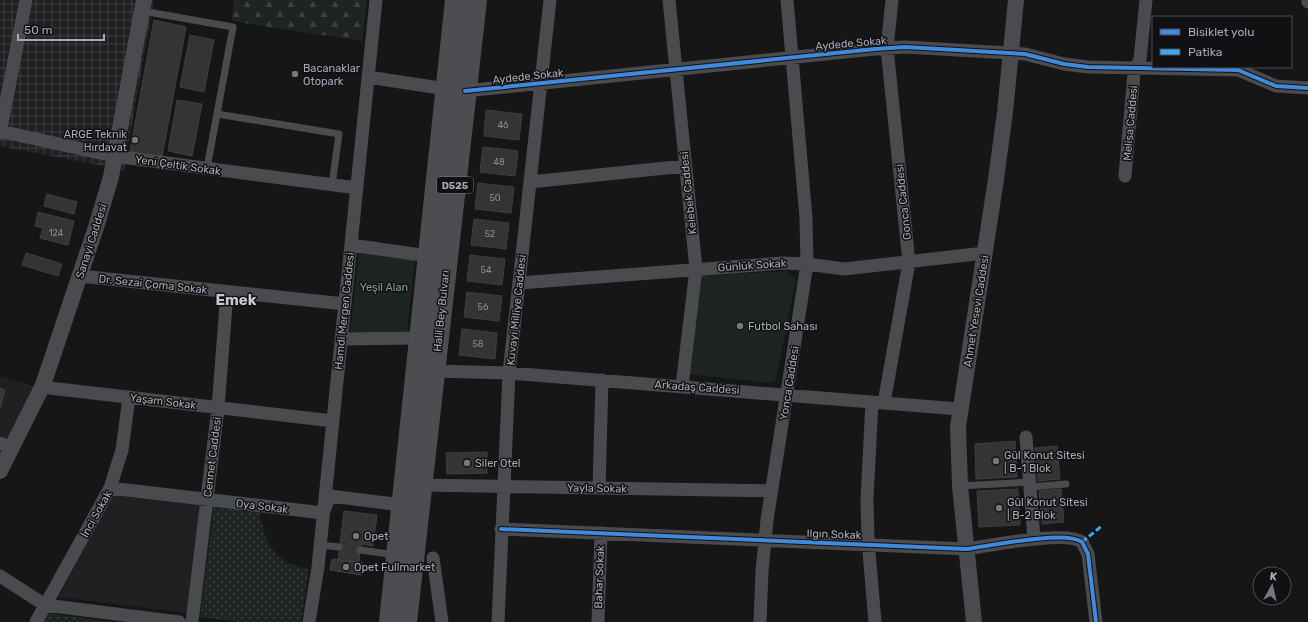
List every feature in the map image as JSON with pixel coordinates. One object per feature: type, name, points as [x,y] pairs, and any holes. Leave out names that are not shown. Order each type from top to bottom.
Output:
[{"type":"highway","name":"Halil Bey Bulvarı","points":[[406,622],[434,371],[456,90],[456,0]]},
{"type":"highway","name":"Halil Bey Bulvarı","points":[[390,622],[428,256],[456,90],[476,0]]},
{"type":"street","points":[[0,132],[26,0]]},
{"type":"street","name":"Hamdi Mergen Caddesi","points":[[309,622],[320,545],[376,0]]},
{"type":"street","name":"Kuvayi Milliye Caddesi","points":[[498,622],[509,373],[550,0]]},
{"type":"street","name":"Kelebek Caddesi","points":[[669,0],[696,269],[682,386]]},
{"type":"street","name":"Yonca Caddesi","points":[[760,622],[765,540],[807,264],[806,218],[786,0]]},
{"type":"street","name":"Gonca Caddesi","points":[[875,622],[867,499],[878,402],[909,262],[887,48],[892,0]]},
{"type":"street","name":"Ahmet Yesevi Caddesi","points":[[974,622],[960,486],[958,427],[959,409],[985,253],[1005,112],[1016,0]]},
{"type":"street","name":"Melisa Caddesi","points":[[1125,176],[1134,73],[1140,59],[1146,0]]},
{"type":"street","name":"Sanayi Caddesi","points":[[0,470],[6,446],[41,387],[104,203],[143,5]]},
{"type":"street","name":"Aydede Sokak","points":[[368,77],[456,90],[887,48],[1011,53],[1036,56],[1075,66],[1238,70],[1276,86],[1308,88]]},
{"type":"street","name":"Yeni Çeltik Sokak","points":[[0,132],[114,156],[357,188]]},
{"type":"street","points":[[530,182],[685,166]]},
{"type":"street","points":[[351,245],[428,256]]},
{"type":"street","name":"Günlük Sokak","points":[[519,283],[783,263],[807,264],[844,270],[985,253]]},
{"type":"street","name":"Dr. Sezai Çoma Sokak","points":[[80,276],[345,304]]},
{"type":"street","name":"Cennet Caddesi","points":[[192,622],[218,408],[227,292]]},
{"type":"street","points":[[341,339],[420,338]]},
{"type":"street","name":"Arkadaş Caddesi","points":[[434,371],[509,373],[787,394],[959,409]]},
{"type":"street","points":[[599,488],[602,380]]},
{"type":"street","name":"Yaşam Sokak","points":[[41,387],[333,421]]},
{"type":"street","name":"İnci Sokak","points":[[36,622],[110,488],[122,450],[129,398]]},
{"type":"street","points":[[1026,437],[1034,539]]},
{"type":"street","name":"Yayla Sokak","points":[[422,485],[772,491]]},
{"type":"street","name":"Oya Sokak","points":[[110,488],[323,513]]},
{"type":"street","points":[[323,513],[330,496],[402,505]]},
{"type":"street","name":"Ilgın Sokak","points":[[502,529],[966,549],[1034,539],[1071,537],[1077,538],[1086,547],[1096,622]]},
{"type":"street","name":"Bahar Sokak","points":[[598,622],[601,533]]},
{"type":"street","points":[[433,558],[442,622]]},
{"type":"street","points":[[0,576],[45,604],[133,619],[179,622]]},
{"type":"lane","points":[[143,5],[233,27],[207,168]]},
{"type":"lane","points":[[217,114],[339,134],[332,185]]},
{"type":"lane","points":[[960,486],[1066,484]]},
{"type":"lane","points":[[320,545],[339,547]]},
{"type":"lane","points":[[360,550],[397,555]]},
{"type":"shaded area","points":[[0,0],[154,0],[124,170],[0,146]]},
{"type":"shaded area","points":[[0,376],[33,386],[8,439],[0,436]]},
{"type":"shaded area","points":[[114,494],[200,504],[187,613],[58,597]]},
{"type":"green space","points":[[234,0],[367,0],[362,41],[232,21]]},
{"type":"green space","name":"Yeşil Alan","points":[[359,252],[415,259],[407,332],[350,332]]},
{"type":"green space","name":"Futbol Sahası","points":[[786,271],[796,279],[776,380],[771,383],[688,374],[699,276]]},
{"type":"green space","points":[[214,506],[260,512],[268,542],[273,550],[288,562],[309,569],[301,622],[239,622],[200,617]]},
{"type":"green space","points":[[47,613],[113,622],[42,622]]},
{"type":"building","points":[[154,20],[186,27],[162,157],[130,151]]},
{"type":"building","points":[[190,35],[214,40],[204,92],[180,87]]},
{"type":"building","points":[[177,100],[202,104],[192,156],[168,151]]},
{"type":"building","points":[[486,110],[522,114],[519,140],[484,136]]},
{"type":"building","points":[[483,147],[518,151],[515,176],[480,172]]},
{"type":"building","points":[[478,183],[514,187],[511,213],[475,209]]},
{"type":"building","points":[[47,194],[77,202],[74,214],[44,206]]},
{"type":"building","points":[[38,212],[74,221],[68,245],[40,238],[43,228],[35,226]]},
{"type":"building","points":[[474,219],[509,223],[506,249],[471,245]]},
{"type":"building","points":[[26,253],[62,264],[58,276],[22,265]]},
{"type":"building","points":[[470,255],[505,259],[502,285],[467,281]]},
{"type":"building","points":[[467,292],[502,296],[499,321],[464,317]]},
{"type":"building","points":[[462,329],[497,333],[495,359],[459,355]]},
{"type":"building","points":[[0,388],[5,390],[0,409]]},
{"type":"building","name":"Gül Konut Sitesi | B-1 Blok","points":[[1015,441],[1017,477],[976,479],[975,444]]},
{"type":"building","points":[[1057,446],[1060,479],[1038,481],[1035,448]]},
{"type":"building","name":"Siler Otel","points":[[487,452],[487,473],[447,474],[446,453]]},
{"type":"building","name":"Gül Konut Sitesi | B-2 Blok","points":[[1018,489],[1020,525],[979,527],[977,491]]},
{"type":"building","points":[[1061,489],[1064,522],[1042,524],[1039,491]]},
{"type":"building","points":[[344,511],[377,515],[373,546],[361,544],[359,562],[338,560]]},
{"type":"building","name":"Opet Fullmarket","points":[[332,559],[363,563],[361,575],[330,570]]},
{"type":"marked path","points":[[1082,542],[1103,525]]},
{"type":"cycle path","points":[[465,91],[905,47],[1025,54],[1064,64],[1088,67],[1238,70],[1276,86],[1308,88]]},
{"type":"cycle path","points":[[501,529],[966,549],[1044,538],[1073,539],[1082,542],[1088,554],[1096,622]]},
{"type":"place","name":"Bacanaklar Otopark","points":[[295,74]]},
{"type":"place","name":"ARGE Teknik Hırdavat","points":[[135,140]]},
{"type":"place","name":"Futbol Sahası","points":[[740,326]]},
{"type":"place","name":"Gül Konut Sitesi | B-1 Blok","points":[[996,461]]},
{"type":"place","name":"Siler Otel","points":[[467,463]]},
{"type":"place","name":"Gül Konut Sitesi | B-2 Blok","points":[[999,508]]},
{"type":"place","name":"Opet","points":[[356,536]]},
{"type":"place","name":"Opet Fullmarket","points":[[346,567]]},
{"type":"district","name":"Emek","points":[[236,300]]}]
